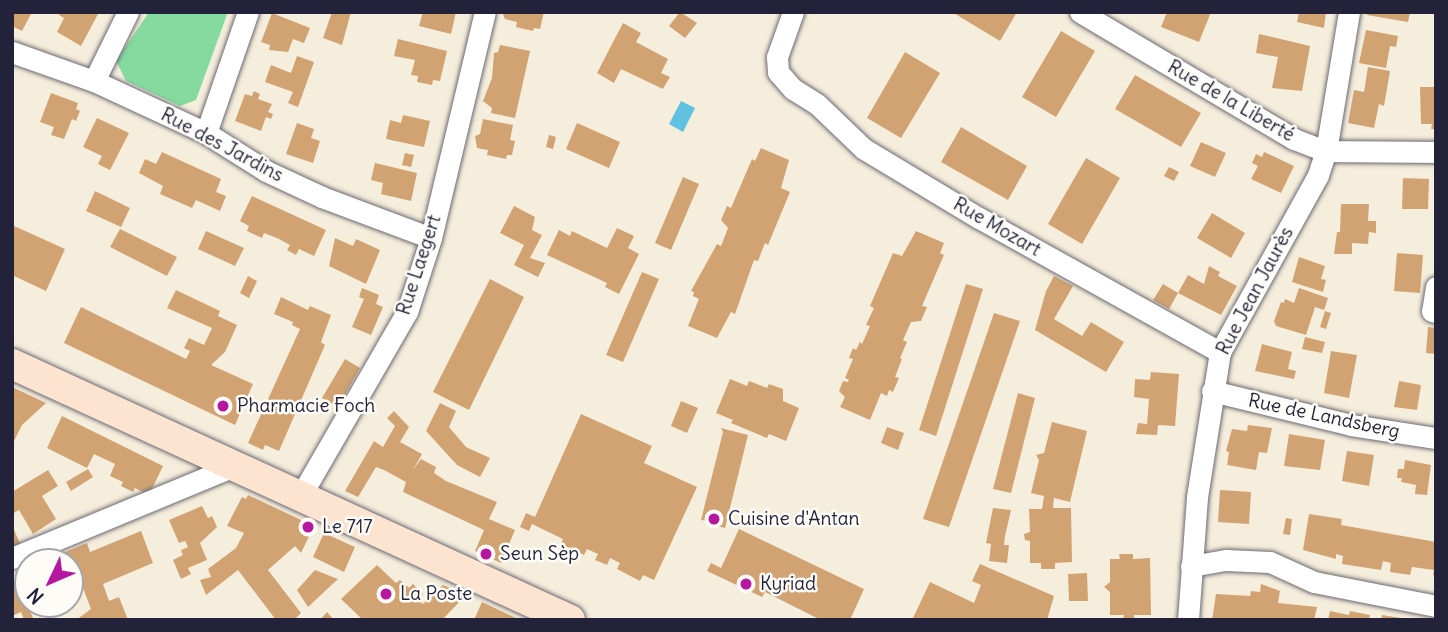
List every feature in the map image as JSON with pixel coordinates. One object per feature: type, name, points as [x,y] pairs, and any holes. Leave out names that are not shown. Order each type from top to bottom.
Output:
[{"type":"main road","points":[[12,364],[570,620]]},
{"type":"street","points":[[94,81],[128,12]]},
{"type":"street","points":[[206,133],[248,12]]},
{"type":"street","name":"Rue Laegert","points":[[300,497],[407,312],[431,238],[485,12]]},
{"type":"street","name":"Rue Mozart","points":[[793,12],[777,57],[778,72],[787,83],[817,104],[864,149],[979,218],[1220,352]]},
{"type":"street","name":"Rue de la Liberté","points":[[1080,12],[1294,139],[1326,151],[1436,152]]},
{"type":"street","name":"Rue Jean Jaurès","points":[[1188,620],[1197,496],[1220,352],[1318,175],[1326,151],[1349,12]]},
{"type":"street","name":"Rue des Jardins","points":[[12,52],[94,81],[206,133],[266,171],[322,197],[431,238]]},
{"type":"street","points":[[1436,287],[1432,312],[1436,312]]},
{"type":"street","name":"Rue de Landsberg","points":[[1212,391],[1351,425],[1436,438]]},
{"type":"street","points":[[12,558],[234,467]]},
{"type":"street","points":[[1191,566],[1226,560],[1270,562],[1314,582],[1436,606]]},
{"type":"green space","points":[[149,12],[228,12],[196,100],[180,106],[126,81],[116,61]]},
{"type":"water","points":[[681,101],[695,108],[683,132],[669,124]]},
{"type":"building","points":[[12,12],[32,12],[22,31],[12,26]]},
{"type":"building","points":[[61,12],[98,14],[81,46],[57,32],[64,18],[59,15]]},
{"type":"building","points":[[332,12],[351,12],[342,45],[323,38]]},
{"type":"building","points":[[423,12],[456,12],[451,34],[419,26]]},
{"type":"building","points":[[502,12],[544,12],[540,29],[534,28],[533,31],[516,27],[517,22],[505,19]]},
{"type":"building","points":[[680,12],[697,23],[685,38],[669,26]]},
{"type":"building","points":[[952,12],[1017,12],[1000,41]]},
{"type":"building","points":[[1167,12],[1211,12],[1199,42],[1161,27]]},
{"type":"building","points":[[1299,12],[1326,12],[1324,28],[1297,22]]},
{"type":"building","points":[[1368,12],[1410,12],[1408,22],[1367,15]]},
{"type":"building","points":[[272,13],[310,28],[304,43],[293,39],[288,52],[269,50],[270,45],[261,42]]},
{"type":"building","points":[[623,23],[641,33],[636,42],[668,59],[661,73],[670,77],[663,89],[621,69],[614,83],[597,73]]},
{"type":"building","points":[[1366,30],[1398,36],[1396,47],[1390,46],[1386,68],[1359,63]]},
{"type":"building","points":[[1061,31],[1095,51],[1056,117],[1022,97]]},
{"type":"building","points":[[1259,34],[1310,46],[1302,91],[1272,88],[1278,57],[1256,53]]},
{"type":"building","points":[[398,39],[447,51],[440,81],[433,80],[432,85],[417,82],[418,76],[411,75],[415,60],[394,56]]},
{"type":"building","points":[[500,45],[530,51],[515,118],[491,113],[492,108],[483,101],[492,78],[494,53],[498,52]]},
{"type":"building","points":[[905,52],[940,73],[901,138],[867,118]]},
{"type":"building","points":[[297,56],[314,62],[298,107],[288,103],[293,92],[265,82],[271,65],[291,73]]},
{"type":"building","points":[[1368,67],[1390,71],[1384,106],[1379,104],[1374,128],[1348,123],[1354,90],[1364,92]]},
{"type":"building","points":[[1135,75],[1201,113],[1181,147],[1115,109]]},
{"type":"building","points":[[1420,87],[1436,87],[1436,129],[1431,129],[1432,124],[1421,124]]},
{"type":"building","points":[[254,91],[260,94],[258,99],[272,104],[268,112],[273,114],[271,119],[266,117],[261,131],[235,121],[245,94],[252,96]]},
{"type":"building","points":[[51,93],[78,103],[76,109],[80,111],[76,121],[72,119],[64,139],[51,135],[54,127],[40,122]]},
{"type":"building","points":[[403,115],[430,121],[424,147],[386,139],[390,120],[401,123]]},
{"type":"building","points":[[97,118],[129,133],[110,170],[98,164],[102,156],[83,147]]},
{"type":"building","points":[[483,119],[513,125],[510,140],[515,141],[512,155],[507,155],[506,159],[487,155],[488,150],[477,148],[475,136],[480,134]]},
{"type":"building","points":[[297,123],[314,129],[311,138],[320,141],[313,163],[286,154]]},
{"type":"building","points":[[577,123],[620,142],[609,168],[566,149]]},
{"type":"building","points":[[961,127],[1027,166],[1008,200],[941,162]]},
{"type":"building","points":[[549,135],[556,137],[553,149],[546,147]]},
{"type":"building","points":[[1201,142],[1226,153],[1215,177],[1190,166]]},
{"type":"building","points":[[761,148],[789,160],[781,188],[790,192],[768,245],[765,243],[758,261],[754,260],[735,314],[731,312],[717,338],[688,326],[699,299],[693,296],[694,292],[691,291],[717,244],[721,246],[728,228],[721,220],[727,206],[731,208],[752,159],[755,161]]},
{"type":"building","points":[[162,152],[221,179],[216,192],[226,196],[220,211],[196,200],[192,208],[160,194],[163,186],[139,173],[145,159],[156,164]]},
{"type":"building","points":[[1264,152],[1294,166],[1281,193],[1251,179],[1258,166],[1252,163],[1256,154],[1262,157]]},
{"type":"building","points":[[405,153],[414,155],[411,167],[402,165]]},
{"type":"building","points":[[1086,158],[1120,178],[1082,244],[1048,224]]},
{"type":"building","points":[[375,163],[417,173],[411,201],[381,194],[383,183],[371,180]]},
{"type":"building","points":[[1169,167],[1179,172],[1174,181],[1164,176]]},
{"type":"building","points":[[683,177],[699,184],[671,250],[655,243]]},
{"type":"building","points":[[1403,178],[1429,179],[1428,209],[1402,209]]},
{"type":"building","points":[[95,191],[130,208],[121,227],[86,211]]},
{"type":"building","points":[[252,196],[326,230],[314,256],[299,249],[296,255],[287,250],[290,245],[277,238],[264,233],[262,238],[247,231],[249,226],[240,221]]},
{"type":"building","points":[[1341,204],[1369,204],[1368,221],[1376,221],[1376,233],[1369,232],[1368,244],[1352,243],[1352,254],[1334,254],[1337,232],[1340,232]]},
{"type":"building","points":[[514,206],[535,217],[532,230],[542,235],[530,258],[545,263],[538,277],[514,265],[524,245],[500,233]]},
{"type":"building","points":[[1212,213],[1245,233],[1231,258],[1197,238]]},
{"type":"building","points":[[12,225],[65,249],[46,291],[12,275]]},
{"type":"building","points":[[617,228],[634,236],[628,248],[639,254],[619,294],[605,287],[607,283],[547,255],[559,230],[570,236],[572,231],[607,248]]},
{"type":"building","points":[[120,229],[177,257],[167,276],[110,247]]},
{"type":"building","points":[[206,231],[244,248],[235,266],[198,249]]},
{"type":"building","points":[[916,231],[944,243],[940,253],[944,255],[922,306],[927,307],[921,321],[911,322],[903,340],[907,342],[900,358],[902,359],[895,377],[899,378],[893,392],[889,390],[887,396],[881,393],[870,420],[840,407],[845,397],[839,391],[843,381],[849,380],[845,378],[853,359],[849,358],[853,348],[856,350],[860,342],[862,344],[870,326],[866,325],[874,308],[870,306],[893,253],[902,256]]},
{"type":"building","points":[[335,238],[353,246],[356,239],[380,250],[366,284],[329,266]]},
{"type":"building","points":[[1397,253],[1423,255],[1420,293],[1394,291]]},
{"type":"building","points":[[1299,257],[1325,266],[1321,279],[1326,280],[1323,292],[1292,282]]},
{"type":"building","points":[[1209,266],[1220,272],[1218,276],[1237,286],[1221,315],[1178,293],[1188,275],[1204,284]]},
{"type":"building","points":[[642,272],[659,279],[623,362],[606,355]]},
{"type":"building","points":[[248,276],[257,281],[249,298],[240,293]]},
{"type":"building","points":[[1054,276],[1073,286],[1054,319],[1082,336],[1091,322],[1124,342],[1106,372],[1035,330],[1046,291]]},
{"type":"building","points":[[490,279],[524,297],[469,410],[433,392]]},
{"type":"building","points":[[966,284],[983,289],[936,436],[919,430]]},
{"type":"building","points":[[1163,284],[1178,293],[1169,309],[1153,300]]},
{"type":"building","points":[[362,288],[379,295],[376,304],[383,307],[371,335],[352,327],[364,299],[359,297]]},
{"type":"building","points":[[1299,288],[1328,298],[1324,310],[1315,307],[1306,335],[1276,326],[1274,321],[1281,302],[1284,303],[1285,299],[1294,303]]},
{"type":"building","points":[[176,290],[220,311],[218,316],[237,325],[225,352],[211,365],[253,384],[235,425],[64,343],[81,307],[186,359],[190,351],[184,348],[189,338],[204,345],[212,328],[167,308]]},
{"type":"building","points":[[281,297],[308,310],[310,306],[331,315],[321,342],[325,345],[279,451],[265,445],[263,450],[248,443],[300,329],[292,325],[293,322],[274,314]]},
{"type":"building","points":[[1325,311],[1331,313],[1326,329],[1320,327]]},
{"type":"building","points":[[994,313],[1020,321],[949,527],[923,519]]},
{"type":"building","points":[[1428,327],[1436,328],[1436,354],[1426,353]]},
{"type":"building","points":[[1305,337],[1325,342],[1322,353],[1302,349]]},
{"type":"building","points":[[1262,344],[1292,352],[1288,369],[1296,371],[1294,379],[1255,371]]},
{"type":"building","points":[[1331,351],[1357,355],[1349,398],[1324,393]]},
{"type":"building","points":[[345,359],[360,368],[338,407],[322,398]]},
{"type":"building","points":[[1151,372],[1179,374],[1175,426],[1158,425],[1157,435],[1136,434],[1138,423],[1147,424],[1149,399],[1134,397],[1135,379],[1150,380]]},
{"type":"building","points":[[730,379],[747,386],[749,381],[767,388],[769,384],[783,389],[783,401],[799,408],[786,441],[769,434],[767,438],[731,423],[733,420],[716,413]]},
{"type":"building","points":[[1399,381],[1421,385],[1417,410],[1394,407]]},
{"type":"building","points":[[12,387],[46,403],[22,425],[12,445]]},
{"type":"building","points":[[1018,393],[1035,398],[1011,493],[993,489]]},
{"type":"building","points":[[681,401],[698,408],[687,433],[671,426]]},
{"type":"building","points":[[440,403],[456,411],[449,427],[466,447],[490,458],[480,477],[457,465],[426,431]]},
{"type":"building","points":[[394,411],[409,427],[400,442],[422,454],[413,470],[421,459],[436,467],[434,473],[446,481],[497,502],[489,519],[515,530],[501,563],[475,551],[484,530],[403,492],[406,482],[384,470],[376,467],[358,497],[345,491],[374,441],[383,447],[395,426],[387,418]]},
{"type":"building","points":[[581,414],[652,446],[644,463],[697,487],[654,580],[643,575],[640,581],[617,569],[620,563],[610,558],[607,565],[595,560],[598,554],[587,549],[584,555],[561,544],[563,539],[532,524],[529,531],[520,527],[526,513],[535,517]]},
{"type":"building","points":[[62,416],[163,466],[149,495],[135,488],[133,492],[121,486],[123,482],[110,476],[115,464],[94,454],[87,468],[47,448]]},
{"type":"building","points":[[1052,422],[1087,431],[1070,502],[1054,498],[1053,508],[1071,508],[1072,562],[1055,563],[1055,569],[1041,569],[1041,563],[1030,563],[1030,541],[1025,540],[1024,534],[1030,532],[1029,509],[1042,509],[1044,496],[1031,493],[1039,460],[1036,455],[1044,453]]},
{"type":"building","points":[[1248,425],[1272,428],[1267,453],[1259,452],[1256,470],[1227,465],[1229,452],[1226,451],[1232,429],[1247,431]]},
{"type":"building","points":[[887,427],[904,433],[898,450],[881,443]]},
{"type":"building","points":[[721,428],[748,435],[725,528],[716,526],[716,522],[701,520],[723,432]]},
{"type":"building","points":[[1289,434],[1325,440],[1320,470],[1284,466]]},
{"type":"building","points":[[1347,451],[1374,455],[1369,486],[1342,481]]},
{"type":"building","points":[[1405,460],[1431,465],[1427,495],[1415,494],[1416,485],[1401,482],[1402,478],[1397,478],[1398,469],[1404,469]]},
{"type":"building","points":[[88,469],[93,477],[71,491],[66,482]]},
{"type":"building","points":[[48,470],[58,486],[42,496],[56,519],[33,534],[19,510],[12,514],[12,492]]},
{"type":"building","points":[[1220,490],[1251,492],[1249,524],[1218,522]]},
{"type":"building","points":[[248,495],[314,526],[301,553],[295,546],[268,570],[301,613],[294,620],[276,620],[238,570],[206,595],[200,580],[211,577],[208,569],[236,548],[244,533],[227,526],[242,497],[246,499]]},
{"type":"building","points":[[202,506],[208,518],[212,516],[217,527],[200,543],[207,560],[188,568],[191,574],[181,579],[173,560],[183,555],[181,550],[188,547],[185,541],[179,543],[169,520]]},
{"type":"building","points":[[993,508],[1011,510],[1004,545],[1009,545],[1007,563],[989,561],[991,544],[986,543]]},
{"type":"building","points":[[1309,514],[1342,519],[1341,525],[1436,542],[1436,576],[1433,575],[1434,570],[1412,567],[1410,575],[1390,572],[1391,563],[1383,561],[1381,570],[1342,564],[1343,556],[1336,554],[1336,559],[1303,550]]},
{"type":"building","points":[[1286,518],[1292,519],[1290,535],[1283,534]]},
{"type":"building","points":[[12,525],[21,546],[12,550]]},
{"type":"building","points":[[739,529],[864,589],[850,620],[821,620],[765,592],[762,597],[707,571],[711,563],[721,568]]},
{"type":"building","points":[[141,531],[153,563],[103,584],[109,601],[119,597],[128,620],[76,620],[84,618],[84,614],[91,609],[84,591],[84,548],[75,548],[87,543],[90,552]]},
{"type":"building","points":[[324,533],[355,547],[344,572],[313,557]]},
{"type":"building","points":[[1119,554],[1133,554],[1133,559],[1150,558],[1151,615],[1134,615],[1134,620],[1123,620],[1124,615],[1110,615],[1110,592],[1104,587],[1110,582],[1110,559],[1120,559]]},
{"type":"building","points":[[980,564],[1054,596],[1047,620],[912,620],[930,582],[974,603],[981,585],[972,581]]},
{"type":"building","points":[[377,565],[396,583],[400,580],[409,588],[413,584],[423,594],[418,599],[423,604],[443,585],[466,595],[442,620],[363,620],[341,599]]},
{"type":"building","points":[[315,570],[338,579],[308,607],[297,590]]},
{"type":"building","points":[[1087,573],[1088,601],[1069,601],[1068,574]]},
{"type":"building","points":[[14,580],[12,616],[12,581]]},
{"type":"building","points":[[1261,584],[1280,591],[1278,603],[1317,607],[1314,620],[1212,620],[1216,594],[1250,596],[1251,591],[1260,592]]},
{"type":"building","points":[[482,602],[520,620],[474,620]]},
{"type":"building","points":[[1330,611],[1370,615],[1369,620],[1328,620]]},
{"type":"building","points":[[327,612],[334,620],[320,620]]},
{"type":"building","points":[[1382,615],[1401,618],[1401,620],[1381,620]]},
{"type":"place","name":"Pharmacie Foch","points":[[223,406]]},
{"type":"place","name":"Cuisine d'Antan","points":[[714,519]]},
{"type":"place","name":"Le 717","points":[[308,527]]},
{"type":"place","name":"Seun Sèp","points":[[486,554]]},
{"type":"place","name":"Kyriad","points":[[746,584]]},
{"type":"place","name":"La Poste","points":[[386,594]]}]
